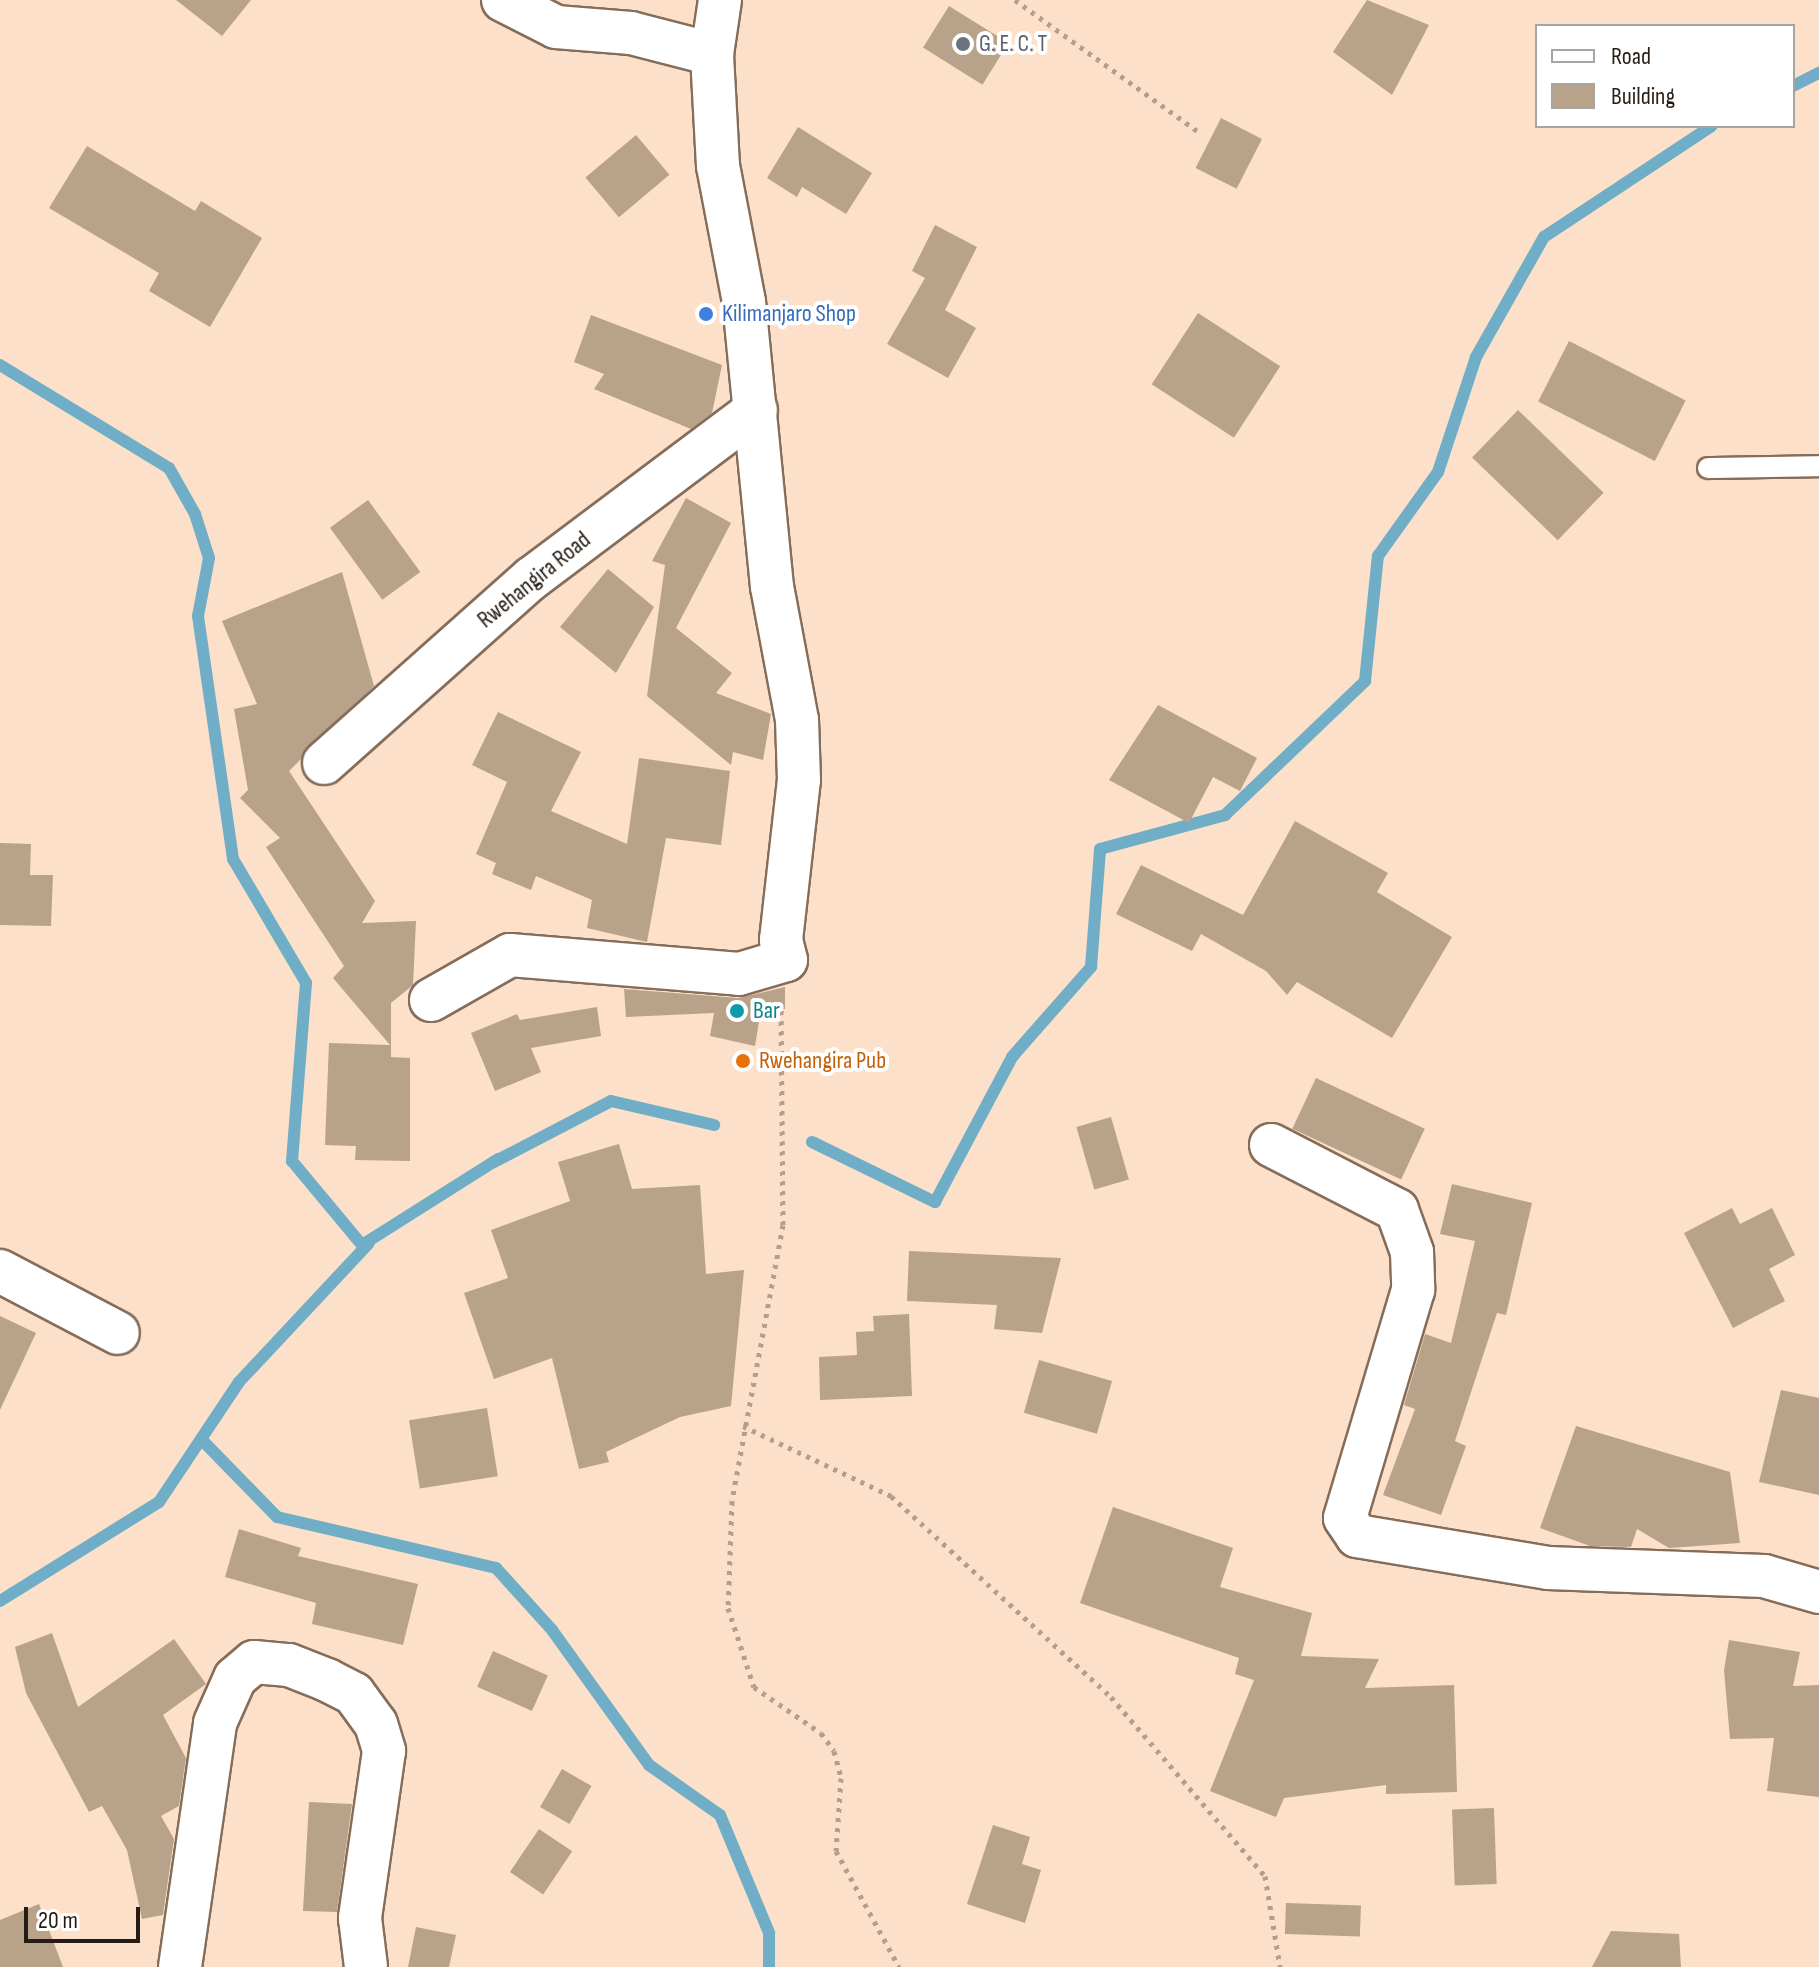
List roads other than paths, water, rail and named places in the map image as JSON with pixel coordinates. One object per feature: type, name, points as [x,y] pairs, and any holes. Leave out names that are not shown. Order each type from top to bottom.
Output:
[{"type":"street","points":[[503,0],[556,27],[631,33],[712,54]]},
{"type":"street","points":[[431,1000],[510,955],[739,974],[786,960],[781,940],[799,780],[797,720],[772,587],[756,410],[718,166],[712,54],[720,0]]},
{"type":"street","name":"Rwehangira Road","points":[[324,763],[532,578],[756,410]]},
{"type":"street","points":[[1271,1145],[1397,1210],[1412,1252],[1413,1290],[1345,1518],[1357,1536],[1548,1568],[1764,1576],[1819,1592]]},
{"type":"street","points":[[0,1271],[118,1333]]},
{"type":"street","points":[[180,1967],[215,1723],[235,1678],[254,1662],[289,1665],[327,1680],[354,1694],[376,1724],[384,1751],[360,1918],[366,1967]]},
{"type":"lane","points":[[1708,468],[1819,466]]},
{"type":"waterway","points":[[1795,85],[1819,73]]},
{"type":"waterway","points":[[812,1142],[935,1202],[1012,1057],[1091,967],[1100,849],[1225,815],[1365,681],[1378,556],[1438,472],[1476,357],[1544,237],[1709,128]]},
{"type":"waterway","points":[[0,365],[169,468],[195,514],[209,558],[198,616],[233,859],[306,983],[292,1161],[362,1245],[498,1159]]},
{"type":"waterway","points":[[492,1163],[611,1101],[714,1125]]},
{"type":"waterway","points":[[0,1601],[159,1502],[239,1382],[369,1243]]},
{"type":"waterway","points":[[201,1439],[277,1517],[496,1568],[552,1630],[649,1765],[720,1815],[769,1933],[769,1967]]},
{"type":"place","name":"G. E. C. T","points":[[963,44]]},
{"type":"place","name":"Kilimanjaro Shop","points":[[706,314]]},
{"type":"place","name":"Bar","points":[[737,1011]]},
{"type":"place","name":"Rwehangira Pub","points":[[743,1061]]}]
